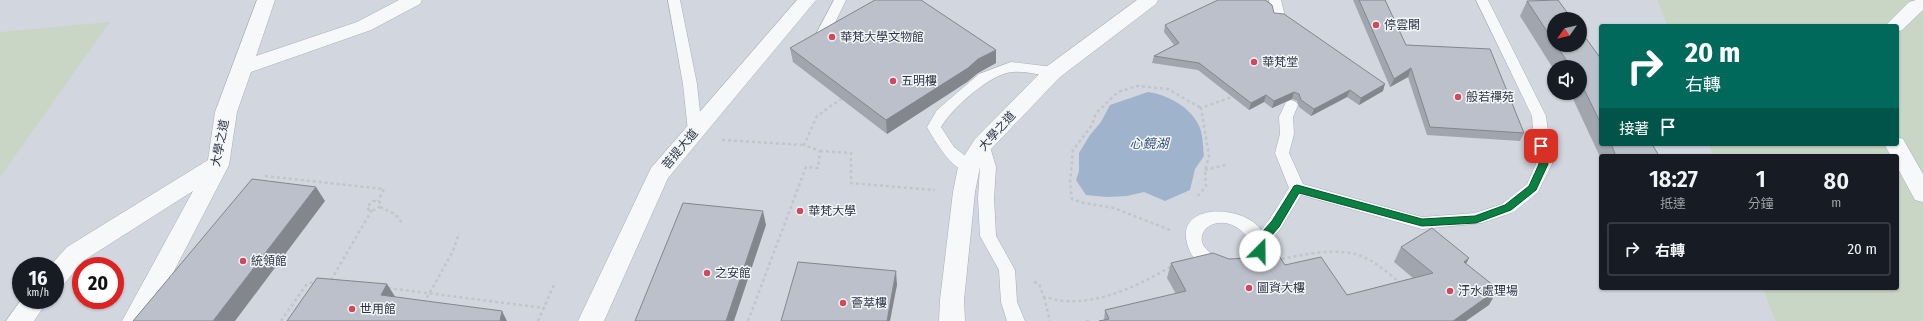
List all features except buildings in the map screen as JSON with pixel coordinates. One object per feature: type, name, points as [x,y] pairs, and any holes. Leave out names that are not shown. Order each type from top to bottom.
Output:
[{"type":"street","name":"大學之道","points":[[135,321],[218,165],[226,112],[266,0]]},
{"type":"street","points":[[243,67],[364,26],[413,0]]},
{"type":"street","name":"菩提大道","points":[[591,321],[659,174],[807,0]]},
{"type":"street","name":"大學之道","points":[[952,321],[952,300],[964,192],[969,167],[983,144],[1053,72],[1149,0]]},
{"type":"street","points":[[1897,24],[1916,6],[1923,4]]},
{"type":"street","points":[[1896,146],[1923,194]]},
{"type":"street","points":[[64,266],[74,254],[218,165]]},
{"type":"street","points":[[19,321],[29,309]]},
{"type":"lane","points":[[674,0],[690,84],[695,131]]},
{"type":"lane","points":[[823,34],[840,0]]},
{"type":"lane","points":[[1275,0],[1278,16]]},
{"type":"lane","points":[[1297,188],[1422,223],[1476,219],[1508,208],[1533,188],[1544,164],[1539,116],[1482,0]]},
{"type":"lane","points":[[969,167],[949,151],[934,127],[942,113],[984,77],[1011,67],[1053,72]]},
{"type":"lane","points":[[1291,105],[1286,117],[1287,134],[1282,153],[1297,188]]},
{"type":"lane","points":[[983,144],[988,167],[986,198],[988,236],[1007,270],[1009,302],[1016,321]]},
{"type":"lane","points":[[1260,242],[1275,224],[1297,188]]},
{"type":"lane","points":[[1220,216],[1241,221],[1256,234],[1260,242],[1260,251],[1256,258],[1248,264],[1238,267],[1225,267],[1214,264],[1204,258],[1198,252],[1193,236],[1196,227],[1202,221],[1220,216]]},
{"type":"path","points":[[1201,108],[1209,156],[1205,171],[1206,186],[1200,195],[1188,201],[1193,236],[1114,208],[1084,203],[1072,199],[1070,184],[1073,150],[1092,125],[1096,113],[1118,92],[1136,86],[1149,86],[1168,89],[1201,108],[1232,97]]},
{"type":"path","points":[[804,144],[817,116],[841,99]]},
{"type":"path","points":[[695,131],[719,140],[804,144],[820,151],[851,153],[851,183],[964,192]]},
{"type":"path","points":[[748,321],[806,167],[818,168],[820,151]]},
{"type":"path","points":[[1205,171],[1226,165]]},
{"type":"path","points":[[265,176],[384,188],[378,201]]},
{"type":"path","points":[[372,210],[367,208],[368,205],[373,201],[378,201]]},
{"type":"path","points":[[378,201],[381,204],[380,207]]},
{"type":"path","points":[[331,281],[372,210],[380,207],[390,210],[396,213],[402,220],[402,223]]},
{"type":"path","points":[[422,307],[453,251],[460,233]]},
{"type":"path","points":[[1044,297],[1066,302],[1089,300],[1106,296],[1129,289],[1197,253],[1204,258]]},
{"type":"path","points":[[1280,259],[1326,254],[1354,253],[1369,259],[1407,289]]},
{"type":"path","points":[[1007,270],[1012,277],[1021,277],[1039,284],[1050,321]]},
{"type":"path","points":[[281,321],[306,285],[320,279]]},
{"type":"path","points":[[325,280],[339,282]]},
{"type":"path","points":[[538,321],[554,285]]},
{"type":"path","points":[[384,288],[544,308]]},
{"type":"path","points":[[1086,321],[1091,321]]},
{"type":"shaded area","name":"華梵大學","points":[[0,0],[1657,0],[1666,24],[1599,24],[1599,146],[1709,146],[1712,154],[1599,154],[1599,290],[1763,290],[1775,321],[0,321]]},
{"type":"green space","points":[[1657,0],[1923,0],[1923,321],[1775,321],[1763,290],[1899,290],[1899,154],[1712,154],[1709,146],[1899,146],[1899,24],[1666,24]]},
{"type":"green space","points":[[110,22],[0,177],[0,32]]},
{"type":"water","name":"心鏡湖","points":[[1148,92],[1172,99],[1191,114],[1200,128],[1204,156],[1195,169],[1190,190],[1165,201],[1144,192],[1127,196],[1107,197],[1086,195],[1076,180],[1079,171],[1079,153],[1090,135],[1101,122],[1110,105]]},
{"type":"place","name":"停雲閣","points":[[1376,25]]},
{"type":"place","name":"華梵大學文物館","points":[[832,37]]},
{"type":"place","name":"華梵堂","points":[[1254,62]]},
{"type":"place","name":"五明樓","points":[[893,81]]},
{"type":"place","name":"般若禪苑","points":[[1458,97]]},
{"type":"place","name":"華梵大學","points":[[800,211]]},
{"type":"place","name":"統領館","points":[[243,261]]},
{"type":"place","name":"之安館","points":[[707,273]]},
{"type":"place","name":"圖資大樓","points":[[1249,288]]},
{"type":"place","name":"汙水處理場","points":[[1450,291]]},
{"type":"place","name":"薈萃樓","points":[[843,303]]},
{"type":"place","name":"世用館","points":[[352,309]]},
{"type":"route","points":[[1260,251],[1260,242],[1275,224],[1297,188],[1422,223],[1476,219],[1508,208],[1533,188],[1544,164],[1541,146]]}]
